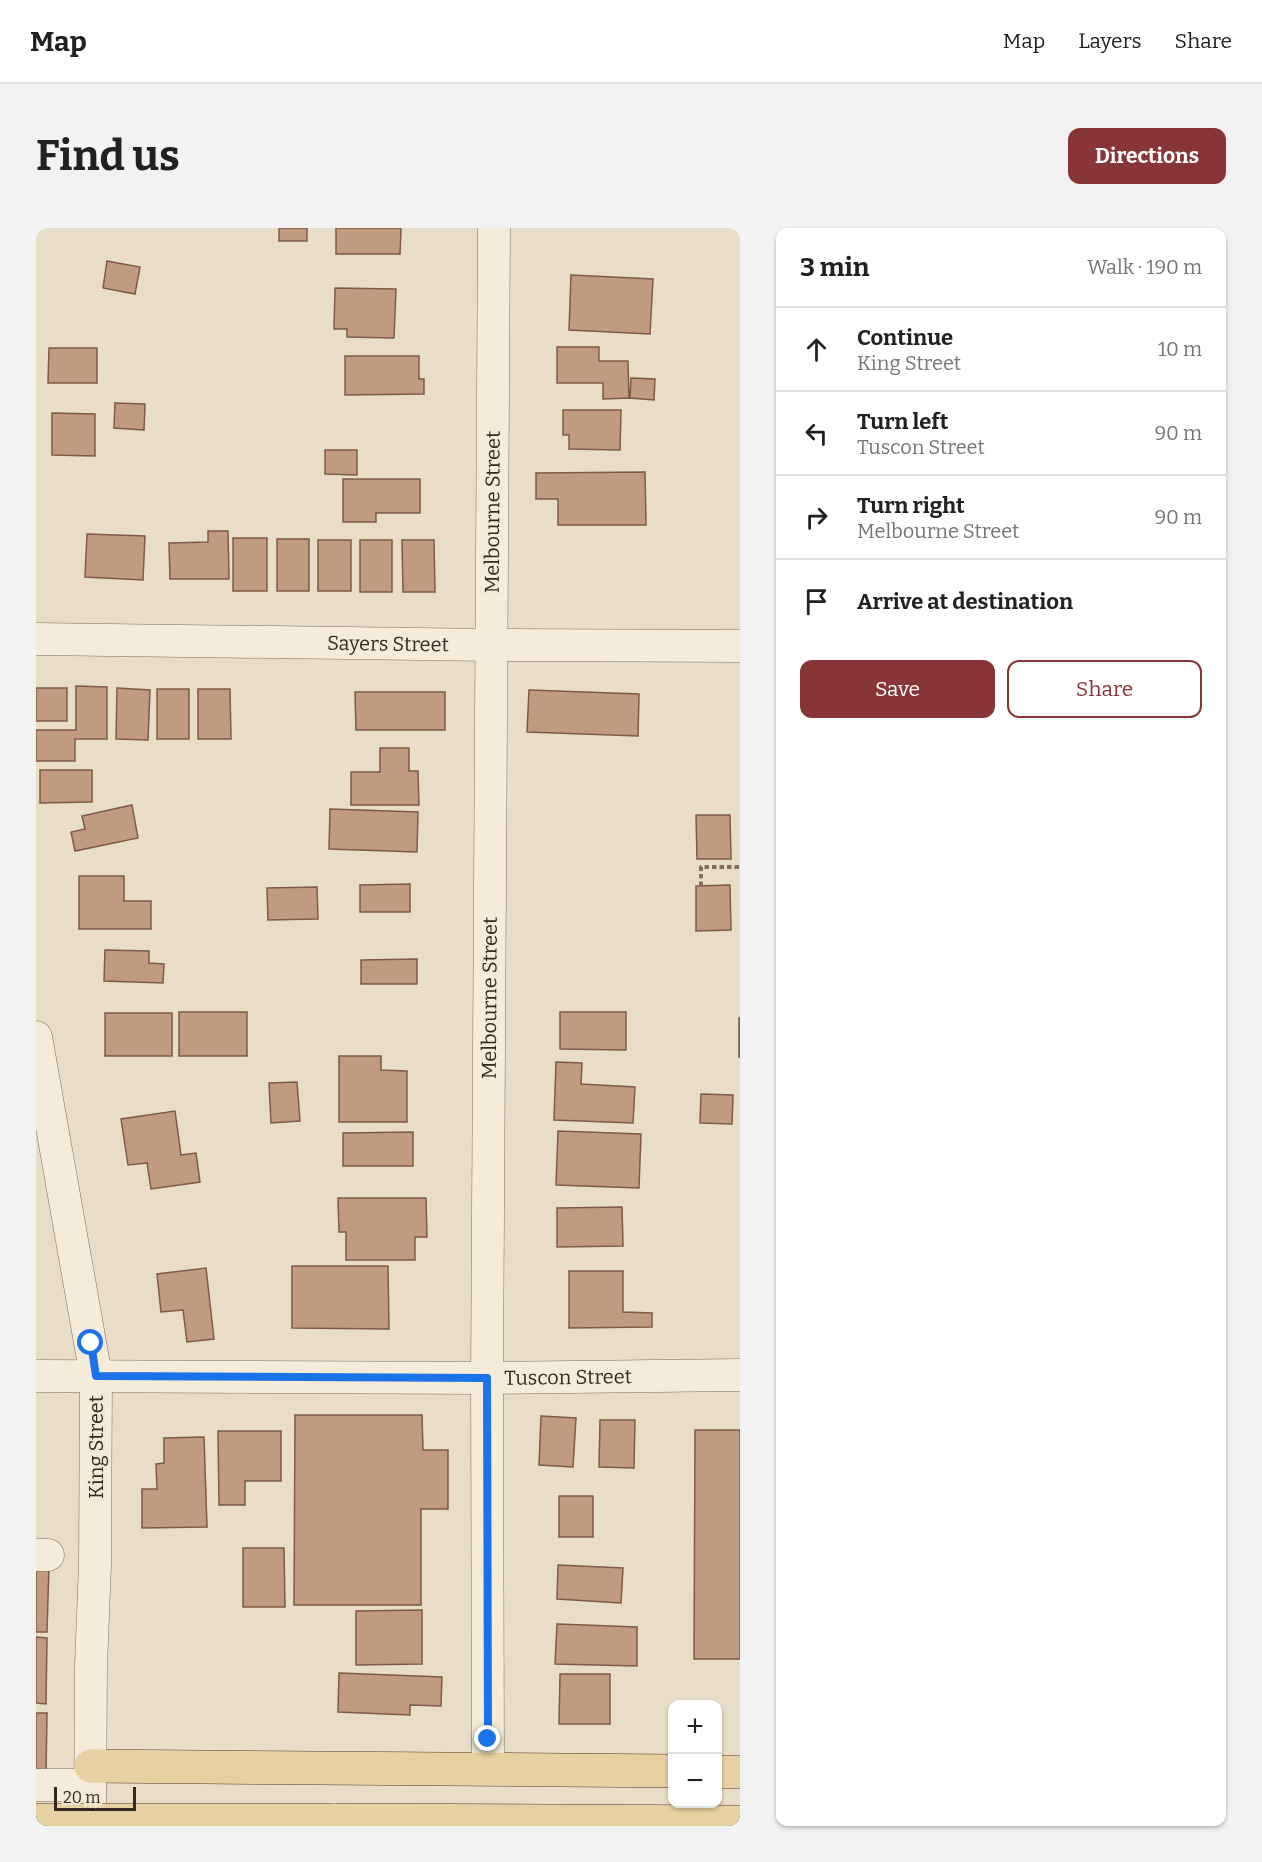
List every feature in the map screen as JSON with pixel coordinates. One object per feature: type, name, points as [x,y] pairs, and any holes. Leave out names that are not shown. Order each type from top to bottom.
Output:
[{"type":"main road","points":[[91,1776],[488,1769],[668,1771]]},
{"type":"main road","points":[[722,1772],[740,1772]]},
{"type":"main road","points":[[36,1820],[740,1822]]},
{"type":"street","name":"Melbourne Street","points":[[488,1769],[487,1378],[494,228]]},
{"type":"street","name":"Sayers Street","points":[[36,639],[740,646]]},
{"type":"street","name":"King Street","points":[[36,1037],[96,1376],[90,1826]]},
{"type":"street","name":"Tuscon Street","points":[[36,1376],[487,1378],[740,1375]]},
{"type":"street","points":[[36,1785],[91,1776]]},
{"type":"path","points":[[701,886],[701,867],[740,867]]},
{"type":"building","points":[[279,228],[307,228],[307,241],[279,241]]},
{"type":"building","points":[[336,228],[401,228],[400,254],[336,254]]},
{"type":"building","points":[[107,261],[140,267],[135,294],[103,288]]},
{"type":"building","points":[[571,275],[653,279],[650,334],[569,330]]},
{"type":"building","points":[[335,288],[396,289],[394,338],[347,337],[347,329],[334,329]]},
{"type":"building","points":[[557,347],[599,347],[599,361],[628,361],[629,398],[603,399],[603,383],[557,383]]},
{"type":"building","points":[[49,348],[97,348],[97,383],[48,383]]},
{"type":"building","points":[[345,356],[419,356],[419,379],[424,379],[424,394],[345,395]]},
{"type":"building","points":[[631,378],[655,379],[654,400],[630,398]]},
{"type":"building","points":[[115,403],[145,404],[144,430],[114,428]]},
{"type":"building","points":[[563,410],[621,410],[620,450],[569,449],[569,435],[563,435]]},
{"type":"building","points":[[52,413],[95,414],[95,456],[52,455]]},
{"type":"building","points":[[325,450],[357,450],[357,475],[325,474]]},
{"type":"building","points":[[645,472],[646,525],[558,525],[558,499],[536,499],[536,473]]},
{"type":"building","points":[[343,479],[420,479],[420,513],[376,513],[376,522],[343,522]]},
{"type":"building","points":[[208,531],[228,531],[229,579],[170,579],[169,543],[208,542]]},
{"type":"building","points":[[87,534],[145,536],[143,580],[85,577]]},
{"type":"building","points":[[233,538],[267,538],[267,591],[233,591]]},
{"type":"building","points":[[277,539],[309,539],[309,591],[277,591]]},
{"type":"building","points":[[318,540],[351,540],[351,591],[318,591]]},
{"type":"building","points":[[360,540],[392,540],[392,592],[360,592]]},
{"type":"building","points":[[402,540],[434,540],[435,592],[403,592]]},
{"type":"building","points":[[76,686],[107,687],[107,739],[75,739],[75,761],[36,761],[36,730],[76,730]]},
{"type":"building","points":[[36,688],[67,688],[67,721],[36,721]]},
{"type":"building","points":[[117,688],[150,690],[148,740],[116,739]]},
{"type":"building","points":[[157,689],[189,689],[189,739],[157,739]]},
{"type":"building","points":[[198,689],[230,689],[231,739],[198,739]]},
{"type":"building","points":[[529,690],[639,694],[638,736],[527,732]]},
{"type":"building","points":[[355,692],[445,692],[445,730],[356,730]]},
{"type":"building","points":[[380,748],[409,748],[409,771],[418,771],[419,805],[351,805],[351,772],[380,772]]},
{"type":"building","points":[[40,770],[92,770],[92,802],[40,803]]},
{"type":"building","points":[[132,805],[138,838],[75,851],[71,832],[85,829],[82,816]]},
{"type":"building","points":[[330,809],[418,812],[417,852],[329,849]]},
{"type":"building","points":[[696,815],[730,815],[731,859],[697,859]]},
{"type":"building","points":[[79,876],[124,876],[124,901],[151,901],[151,929],[79,929]]},
{"type":"building","points":[[410,884],[410,912],[360,912],[360,885]]},
{"type":"building","points":[[730,885],[731,930],[696,931],[696,886]]},
{"type":"building","points":[[317,887],[318,919],[268,920],[267,888]]},
{"type":"building","points":[[105,950],[149,951],[149,963],[164,964],[163,983],[104,981]]},
{"type":"building","points":[[417,959],[417,984],[361,984],[361,960]]},
{"type":"building","points":[[179,1012],[247,1012],[247,1056],[179,1056]]},
{"type":"building","points":[[560,1012],[626,1012],[626,1050],[560,1049]]},
{"type":"building","points":[[105,1013],[172,1013],[172,1056],[105,1056]]},
{"type":"building","points":[[740,1018],[740,1057],[739,1057]]},
{"type":"building","points":[[339,1056],[381,1056],[381,1070],[407,1071],[407,1122],[339,1122]]},
{"type":"building","points":[[556,1062],[582,1063],[581,1084],[635,1087],[633,1123],[554,1120]]},
{"type":"building","points":[[297,1082],[300,1121],[271,1123],[269,1083]]},
{"type":"building","points":[[701,1094],[733,1095],[732,1124],[700,1123]]},
{"type":"building","points":[[175,1111],[181,1155],[196,1153],[200,1182],[151,1189],[147,1163],[128,1165],[121,1119]]},
{"type":"building","points":[[558,1131],[641,1134],[639,1188],[556,1185]]},
{"type":"building","points":[[413,1132],[413,1166],[343,1166],[343,1133]]},
{"type":"building","points":[[338,1198],[426,1198],[427,1237],[415,1237],[415,1260],[346,1260],[346,1232],[339,1232]]},
{"type":"building","points":[[622,1207],[623,1246],[557,1247],[557,1208]]},
{"type":"building","points":[[292,1266],[388,1266],[389,1329],[292,1328]]},
{"type":"building","points":[[206,1268],[214,1339],[187,1342],[183,1310],[161,1312],[157,1274]]},
{"type":"building","points":[[569,1271],[623,1271],[623,1312],[652,1313],[652,1327],[569,1328]]},
{"type":"building","points":[[295,1415],[422,1415],[423,1450],[448,1450],[448,1509],[421,1509],[421,1605],[294,1605]]},
{"type":"building","points":[[541,1416],[576,1418],[573,1467],[539,1465]]},
{"type":"building","points":[[600,1420],[635,1420],[634,1468],[599,1467]]},
{"type":"building","points":[[695,1430],[740,1430],[740,1659],[694,1659]]},
{"type":"building","points":[[218,1431],[281,1431],[281,1481],[245,1481],[245,1505],[219,1505]]},
{"type":"building","points":[[204,1437],[207,1527],[142,1528],[142,1489],[157,1489],[156,1464],[164,1463],[164,1438]]},
{"type":"building","points":[[559,1496],[593,1496],[593,1537],[559,1537]]},
{"type":"building","points":[[243,1548],[284,1548],[285,1607],[243,1607]]},
{"type":"building","points":[[558,1565],[623,1568],[621,1603],[557,1599]]},
{"type":"building","points":[[36,1566],[49,1566],[47,1632],[36,1632]]},
{"type":"building","points":[[422,1610],[422,1664],[356,1665],[356,1611]]},
{"type":"building","points":[[557,1624],[637,1627],[637,1666],[555,1664]]},
{"type":"building","points":[[36,1637],[47,1638],[46,1704],[36,1703]]},
{"type":"building","points":[[339,1673],[442,1677],[441,1706],[410,1705],[410,1715],[338,1712]]},
{"type":"building","points":[[560,1674],[610,1674],[610,1724],[559,1724]]},
{"type":"building","points":[[36,1713],[47,1713],[46,1773],[36,1773]]},
{"type":"route","points":[[91,1343],[96,1376],[487,1378],[488,1739]]}]
